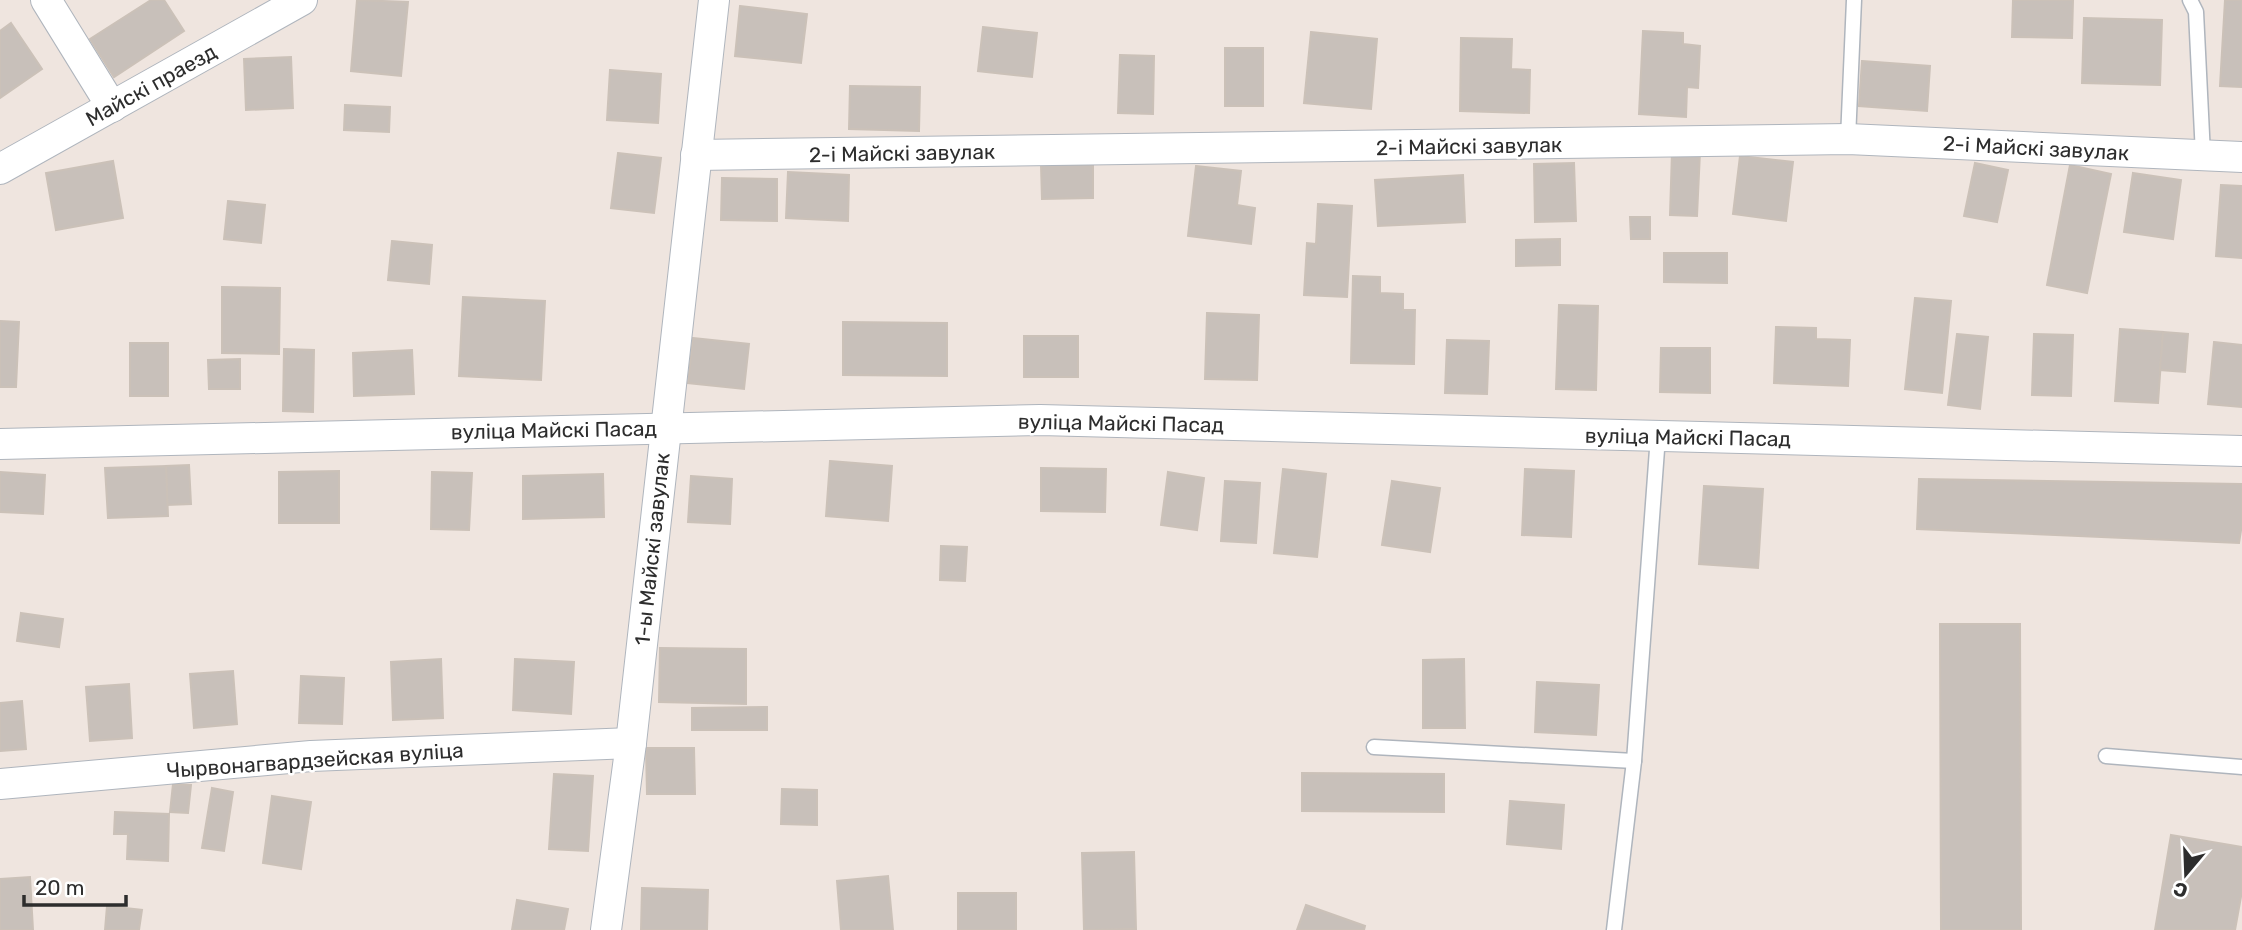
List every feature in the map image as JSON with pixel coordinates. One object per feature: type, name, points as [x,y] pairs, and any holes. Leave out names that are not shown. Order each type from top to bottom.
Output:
[{"type":"street","points":[[46,0],[112,107]]},
{"type":"street","name":"Майскі праезд","points":[[0,169],[302,0]]},
{"type":"street","name":"1-ы Майскі завулак","points":[[606,930],[631,743],[714,0]]},
{"type":"street","name":"2-і Майскі завулак","points":[[696,155],[1848,139],[2242,157]]},
{"type":"street","name":"вуліца Майскі Пасад","points":[[0,444],[1040,420],[2242,451]]},
{"type":"street","name":"Чырвонагвардзейская вуліца","points":[[0,784],[311,756],[631,743]]},
{"type":"lane","points":[[1848,139],[1854,0]]},
{"type":"lane","points":[[2190,0],[2196,12],[2203,155]]},
{"type":"lane","points":[[1615,930],[1634,761],[1658,436]]},
{"type":"lane","points":[[1374,747],[1634,761]]},
{"type":"lane","points":[[2106,756],[2242,766]]},
{"type":"building","points":[[151,0],[164,0],[184,31],[114,77],[90,39]]},
{"type":"building","points":[[357,0],[408,2],[401,76],[351,71]]},
{"type":"building","points":[[2013,0],[2073,0],[2072,38],[2012,37]]},
{"type":"building","points":[[2225,0],[2242,0],[2242,87],[2220,86]]},
{"type":"building","points":[[740,6],[807,14],[801,63],[735,56]]},
{"type":"building","points":[[2084,18],[2162,20],[2160,85],[2082,83]]},
{"type":"building","points":[[11,23],[42,69],[0,98],[0,31]]},
{"type":"building","points":[[983,27],[1037,33],[1032,77],[978,71]]},
{"type":"building","points":[[1643,31],[1683,33],[1683,44],[1700,46],[1698,88],[1687,87],[1686,117],[1639,114]]},
{"type":"building","points":[[1311,32],[1377,39],[1371,109],[1304,103]]},
{"type":"building","points":[[1461,38],[1512,39],[1511,69],[1530,70],[1529,113],[1460,111]]},
{"type":"building","points":[[1225,48],[1263,48],[1263,106],[1225,106]]},
{"type":"building","points":[[1120,55],[1154,56],[1153,114],[1118,113]]},
{"type":"building","points":[[291,57],[293,108],[246,110],[244,59]]},
{"type":"building","points":[[1862,61],[1930,66],[1927,111],[1859,106]]},
{"type":"building","points":[[610,70],[661,74],[658,123],[607,120]]},
{"type":"building","points":[[850,86],[920,87],[919,131],[849,129]]},
{"type":"building","points":[[345,105],[390,107],[389,132],[344,130]]},
{"type":"building","points":[[1672,152],[1700,152],[1697,216],[1670,215]]},
{"type":"building","points":[[618,153],[661,158],[654,213],[611,208]]},
{"type":"building","points":[[1740,156],[1793,162],[1786,221],[1733,214]]},
{"type":"building","points":[[113,161],[123,218],[56,230],[46,173]]},
{"type":"building","points":[[1574,163],[1576,221],[1535,222],[1534,164]]},
{"type":"building","points":[[1975,163],[2008,170],[1997,222],[1964,216]]},
{"type":"building","points":[[1041,165],[1093,165],[1093,198],[1042,199]]},
{"type":"building","points":[[2070,165],[2111,174],[2087,293],[2047,285]]},
{"type":"building","points":[[1196,166],[1241,171],[1237,205],[1255,208],[1251,244],[1188,236]]},
{"type":"building","points":[[788,172],[849,175],[848,221],[786,218]]},
{"type":"building","points":[[2133,173],[2181,180],[2173,239],[2124,232]]},
{"type":"building","points":[[1463,175],[1465,222],[1378,226],[1375,180]]},
{"type":"building","points":[[722,178],[777,179],[777,221],[721,220]]},
{"type":"building","points":[[2221,185],[2242,186],[2242,258],[2216,256]]},
{"type":"building","points":[[228,201],[265,205],[261,243],[224,239]]},
{"type":"building","points":[[1318,204],[1352,206],[1347,297],[1304,295],[1307,243],[1316,244]]},
{"type":"building","points":[[1630,217],[1650,217],[1650,239],[1631,239]]},
{"type":"building","points":[[1560,239],[1560,265],[1516,266],[1516,240]]},
{"type":"building","points":[[392,241],[432,245],[429,284],[388,280]]},
{"type":"building","points":[[1664,253],[1727,253],[1727,283],[1664,282]]},
{"type":"building","points":[[1353,276],[1380,277],[1380,293],[1403,294],[1403,310],[1415,310],[1414,364],[1351,363]]},
{"type":"building","points":[[222,287],[280,288],[279,354],[222,353]]},
{"type":"building","points":[[463,297],[545,301],[541,380],[459,376]]},
{"type":"building","points":[[1915,298],[1951,301],[1942,393],[1905,389]]},
{"type":"building","points":[[1559,305],[1598,306],[1596,390],[1556,389]]},
{"type":"building","points":[[1207,313],[1259,315],[1257,380],[1205,379]]},
{"type":"building","points":[[0,321],[19,322],[16,387],[0,387]]},
{"type":"building","points":[[843,322],[947,323],[947,376],[843,375]]},
{"type":"building","points":[[1776,327],[1816,328],[1816,339],[1850,340],[1848,386],[1774,383]]},
{"type":"building","points":[[2120,329],[2163,332],[2158,403],[2115,401]]},
{"type":"building","points":[[2163,332],[2188,334],[2185,372],[2160,370]]},
{"type":"building","points":[[1957,334],[1988,337],[1980,409],[1948,405]]},
{"type":"building","points":[[2034,334],[2073,335],[2071,396],[2032,395]]},
{"type":"building","points":[[1024,336],[1078,336],[1078,377],[1024,377]]},
{"type":"building","points":[[693,338],[749,344],[744,389],[688,383]]},
{"type":"building","points":[[1447,340],[1489,341],[1487,394],[1445,393]]},
{"type":"building","points":[[2214,342],[2242,345],[2242,407],[2208,404]]},
{"type":"building","points":[[130,343],[168,343],[168,396],[130,396]]},
{"type":"building","points":[[1661,348],[1710,348],[1710,393],[1660,392]]},
{"type":"building","points":[[284,349],[314,350],[313,412],[283,411]]},
{"type":"building","points":[[412,350],[414,394],[354,396],[353,353]]},
{"type":"building","points":[[240,359],[240,389],[209,389],[208,360]]},
{"type":"building","points":[[830,461],[892,466],[888,521],[826,516]]},
{"type":"building","points":[[189,465],[191,504],[167,505],[166,466]]},
{"type":"building","points":[[166,466],[168,516],[108,518],[105,468]]},
{"type":"building","points":[[1041,468],[1106,469],[1105,512],[1041,511]]},
{"type":"building","points":[[1283,469],[1326,474],[1317,557],[1274,553]]},
{"type":"building","points":[[1525,469],[1574,471],[1571,537],[1522,535]]},
{"type":"building","points":[[339,471],[339,523],[279,523],[279,472]]},
{"type":"building","points":[[0,472],[45,475],[43,514],[0,512]]},
{"type":"building","points":[[432,472],[472,473],[469,530],[431,529]]},
{"type":"building","points":[[1168,472],[1204,478],[1197,530],[1161,525]]},
{"type":"building","points":[[603,474],[604,517],[523,519],[523,476]]},
{"type":"building","points":[[691,476],[732,479],[730,524],[688,522]]},
{"type":"building","points":[[1919,479],[2242,484],[2239,543],[1917,529]]},
{"type":"building","points":[[1225,481],[1260,483],[1256,543],[1221,541]]},
{"type":"building","points":[[1392,481],[1440,488],[1430,552],[1382,545]]},
{"type":"building","points":[[1704,486],[1763,489],[1758,568],[1699,564]]},
{"type":"building","points":[[941,546],[967,547],[965,581],[940,580]]},
{"type":"building","points":[[21,613],[63,619],[59,647],[17,641]]},
{"type":"building","points":[[1940,624],[2020,624],[2021,930],[1941,930]]},
{"type":"building","points":[[660,648],[746,649],[746,704],[659,702]]},
{"type":"building","points":[[441,659],[443,718],[393,720],[391,662]]},
{"type":"building","points":[[515,659],[574,662],[571,714],[513,710]]},
{"type":"building","points":[[1464,659],[1465,728],[1423,728],[1423,660]]},
{"type":"building","points":[[233,671],[237,724],[194,728],[190,674]]},
{"type":"building","points":[[301,676],[344,678],[342,724],[299,723]]},
{"type":"building","points":[[1537,682],[1599,685],[1596,735],[1535,732]]},
{"type":"building","points":[[129,684],[132,738],[90,741],[86,687]]},
{"type":"building","points":[[22,701],[26,749],[0,751],[0,703]]},
{"type":"building","points":[[767,707],[767,730],[692,730],[692,708]]},
{"type":"building","points":[[646,748],[694,748],[695,794],[647,794]]},
{"type":"building","points":[[1302,773],[1444,774],[1444,812],[1302,811]]},
{"type":"building","points":[[554,774],[593,776],[588,851],[549,849]]},
{"type":"building","points":[[173,784],[191,785],[188,813],[170,812]]},
{"type":"building","points":[[212,788],[233,792],[224,851],[202,848]]},
{"type":"building","points":[[782,789],[817,790],[817,825],[781,824]]},
{"type":"building","points":[[272,796],[311,802],[301,869],[263,863]]},
{"type":"building","points":[[1510,801],[1564,805],[1561,849],[1507,844]]},
{"type":"building","points":[[115,812],[169,814],[168,861],[127,859],[128,834],[114,834]]},
{"type":"building","points":[[2171,835],[2242,847],[2242,891],[2235,930],[2155,930]]},
{"type":"building","points":[[1134,852],[1136,929],[1084,930],[1082,853]]},
{"type":"building","points":[[888,876],[893,930],[841,930],[837,881]]},
{"type":"building","points":[[30,877],[33,930],[0,930],[0,879]]},
{"type":"building","points":[[642,888],[708,890],[707,930],[641,930]]},
{"type":"building","points":[[958,893],[1016,893],[1016,930],[958,930]]},
{"type":"building","points":[[517,900],[568,909],[564,930],[512,930]]},
{"type":"building","points":[[1306,905],[1365,926],[1364,930],[1297,930]]},
{"type":"building","points":[[107,906],[142,910],[139,930],[105,930]]}]
